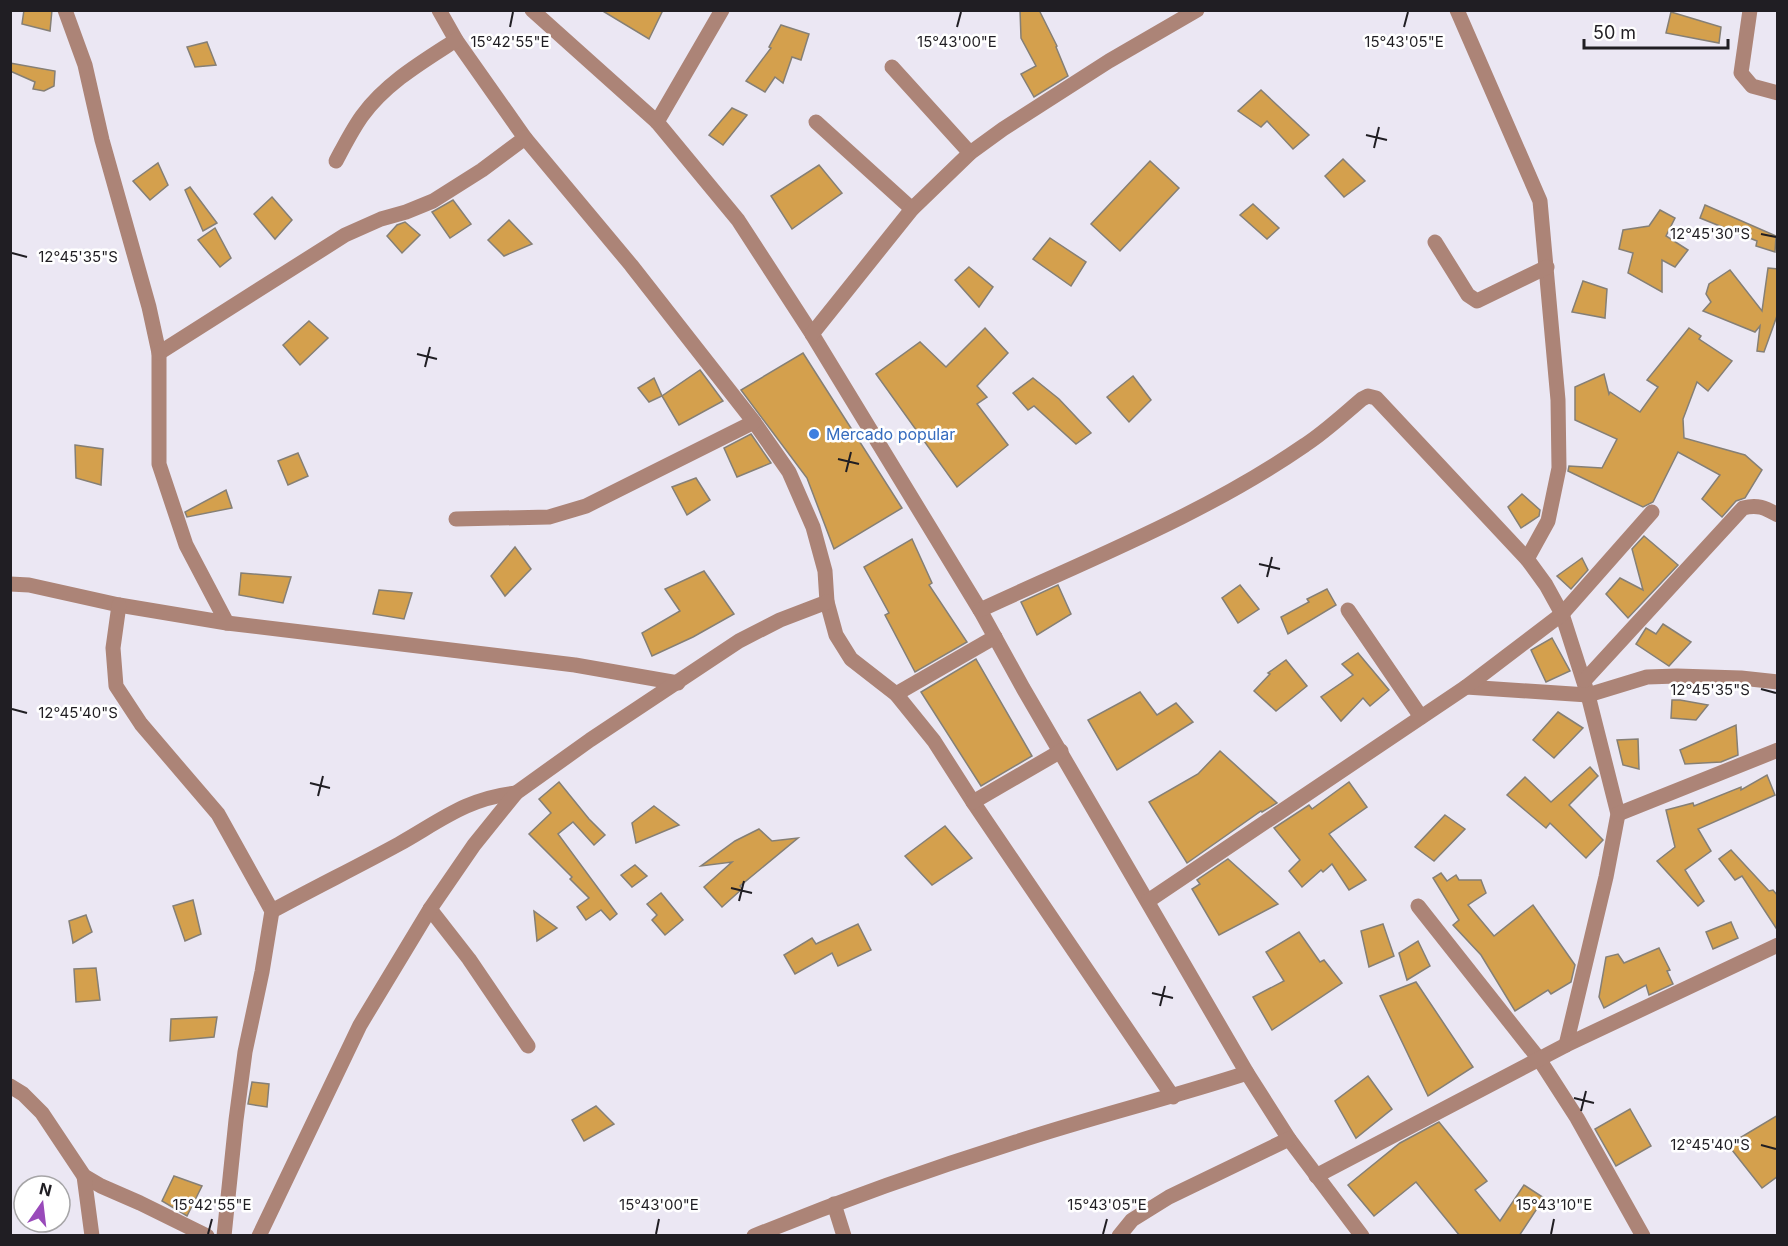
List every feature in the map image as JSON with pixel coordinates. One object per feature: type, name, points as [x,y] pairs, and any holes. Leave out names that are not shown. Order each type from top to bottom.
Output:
[{"type":"street","points":[[65,10],[85,65],[102,140],[149,307],[159,353],[159,465],[186,545],[227,623]]},
{"type":"street","points":[[439,10],[456,40],[525,138],[616,247],[754,422],[789,472],[813,527],[825,571],[827,602],[836,635],[851,659],[896,694],[934,741],[1173,1097]]},
{"type":"street","points":[[532,10],[657,122],[738,220],[812,334],[980,610],[1247,1073],[1288,1139],[1362,1236]]},
{"type":"street","points":[[657,122],[722,10]]},
{"type":"street","points":[[812,334],[912,209],[970,153],[1003,129],[1100,67],[1197,10]]},
{"type":"street","points":[[1457,10],[1540,201],[1558,400],[1559,468],[1548,521],[1527,559]]},
{"type":"street","points":[[1750,10],[1741,73],[1752,86],[1778,93]]},
{"type":"street","points":[[336,161],[362,116],[381,94],[403,75],[456,40]]},
{"type":"street","points":[[892,67],[970,153]]},
{"type":"street","points":[[816,123],[912,209]]},
{"type":"street","points":[[159,353],[345,235],[381,219],[433,201],[482,170],[525,138]]},
{"type":"street","points":[[1435,242],[1468,295],[1477,301],[1547,267]]},
{"type":"street","points":[[980,610],[1170,523],[1261,473],[1307,444],[1368,396],[1376,399],[1527,559],[1546,585],[1562,614],[1586,688],[1618,814],[1606,877],[1566,1045]]},
{"type":"street","points":[[456,519],[549,517],[586,506],[754,422]]},
{"type":"street","points":[[1586,688],[1743,508],[1753,505],[1762,506],[1778,515]]},
{"type":"street","points":[[1148,901],[1466,687],[1562,614],[1652,512]]},
{"type":"street","points":[[10,584],[29,585],[119,606],[227,623],[575,665],[678,683]]},
{"type":"street","points":[[259,1236],[360,1026],[430,909],[474,845],[516,793],[590,740],[739,641],[780,620],[827,602]]},
{"type":"street","points":[[119,606],[113,648],[116,686],[141,724],[218,814],[272,911],[245,1052],[224,1236]]},
{"type":"street","points":[[1348,610],[1421,717]]},
{"type":"street","points":[[896,694],[995,637]]},
{"type":"street","points":[[1466,687],[1586,688],[1647,677],[1677,676],[1778,682]]},
{"type":"street","points":[[1618,814],[1778,750]]},
{"type":"street","points":[[973,802],[1061,751]]},
{"type":"street","points":[[272,911],[471,802],[494,795],[516,793]]},
{"type":"street","points":[[1418,906],[1539,1059],[1576,1118],[1643,1236]]},
{"type":"street","points":[[430,909],[469,959],[528,1046]]},
{"type":"street","points":[[1316,1176],[1566,1045],[1778,945]]},
{"type":"street","points":[[754,1236],[834,1204],[1017,1141],[1173,1097],[1247,1073]]},
{"type":"street","points":[[10,1086],[23,1094],[42,1113],[84,1176],[207,1236]]},
{"type":"street","points":[[1119,1236],[1132,1220],[1169,1197],[1288,1139]]},
{"type":"street","points":[[84,1176],[92,1236]]},
{"type":"street","points":[[834,1204],[844,1236]]},
{"type":"building","points":[[24,10],[52,10],[50,31],[22,24]]},
{"type":"building","points":[[601,10],[663,10],[649,39]]},
{"type":"building","points":[[1020,10],[1039,10],[1057,46],[1068,76],[1034,97],[1021,74],[1036,66],[1021,38]]},
{"type":"building","points":[[1671,12],[1721,27],[1719,43],[1666,33]]},
{"type":"building","points":[[781,25],[809,34],[801,60],[792,57],[783,83],[775,77],[765,92],[746,81],[771,48],[769,47]]},
{"type":"building","points":[[207,42],[216,65],[195,67],[187,47]]},
{"type":"building","points":[[10,63],[55,71],[54,86],[44,91],[33,89],[35,82],[10,71]]},
{"type":"building","points":[[1261,90],[1309,135],[1293,149],[1267,121],[1261,127],[1238,111]]},
{"type":"building","points":[[732,108],[747,115],[723,145],[709,135]]},
{"type":"building","points":[[1343,159],[1365,181],[1344,197],[1325,176]]},
{"type":"building","points":[[1150,161],[1179,188],[1120,251],[1091,224]]},
{"type":"building","points":[[158,163],[168,185],[150,200],[133,181]]},
{"type":"building","points":[[819,165],[842,193],[792,229],[771,196]]},
{"type":"building","points":[[190,187],[217,223],[203,231],[185,190]]},
{"type":"building","points":[[272,197],[292,220],[275,239],[254,214]]},
{"type":"building","points":[[453,200],[471,224],[450,238],[432,212]]},
{"type":"building","points":[[1253,204],[1279,228],[1267,239],[1240,215]]},
{"type":"building","points":[[1705,205],[1776,236],[1775,252],[1756,246],[1757,241],[1700,218]]},
{"type":"building","points":[[1660,210],[1675,218],[1666,236],[1688,250],[1675,267],[1662,260],[1662,292],[1628,273],[1633,253],[1619,249],[1623,230],[1649,226]]},
{"type":"building","points":[[509,220],[532,244],[504,256],[488,240]]},
{"type":"building","points":[[405,222],[420,235],[402,253],[387,236],[397,225]]},
{"type":"building","points":[[215,228],[231,258],[220,267],[198,240]]},
{"type":"building","points":[[1050,238],[1086,262],[1071,286],[1033,259]]},
{"type":"building","points":[[969,267],[993,287],[979,307],[955,280]]},
{"type":"building","points":[[1768,268],[1778,269],[1778,313],[1764,352],[1757,351],[1760,326],[1755,332],[1703,311],[1711,302],[1706,294],[1709,284],[1730,270],[1762,311]]},
{"type":"building","points":[[1583,281],[1607,289],[1605,318],[1572,312]]},
{"type":"building","points":[[309,321],[328,338],[300,365],[283,345]]},
{"type":"building","points":[[985,328],[1008,353],[977,386],[987,397],[977,404],[1008,445],[957,487],[876,374],[920,342],[946,367]]},
{"type":"building","points":[[1689,328],[1701,336],[1699,339],[1732,361],[1708,391],[1697,382],[1683,419],[1684,438],[1745,455],[1762,470],[1745,498],[1736,501],[1722,517],[1702,499],[1720,475],[1678,452],[1653,502],[1643,507],[1568,471],[1569,466],[1602,468],[1617,439],[1575,420],[1575,387],[1604,374],[1609,394],[1610,392],[1640,412],[1658,387],[1647,380]]},
{"type":"building","name":"Mercado popular","points":[[803,353],[902,508],[834,549],[807,478],[741,390]]},
{"type":"building","points":[[700,370],[723,401],[679,425],[662,396]]},
{"type":"building","points":[[1133,376],[1151,400],[1129,422],[1107,397]]},
{"type":"building","points":[[654,378],[662,396],[649,402],[638,388]]},
{"type":"building","points":[[1033,378],[1059,399],[1091,433],[1076,444],[1034,406],[1028,410],[1013,393]]},
{"type":"building","points":[[751,434],[771,463],[737,477],[724,448]]},
{"type":"building","points":[[75,445],[103,449],[101,485],[76,478]]},
{"type":"building","points":[[298,453],[308,476],[288,485],[278,461]]},
{"type":"building","points":[[696,478],[710,500],[687,515],[672,487]]},
{"type":"building","points":[[226,490],[232,508],[187,517],[185,512]]},
{"type":"building","points":[[1522,494],[1540,510],[1539,516],[1521,528],[1508,507]]},
{"type":"building","points":[[1644,536],[1678,565],[1628,618],[1606,594],[1620,578],[1643,590],[1632,549]]},
{"type":"building","points":[[912,539],[932,583],[929,585],[967,642],[915,672],[885,615],[889,613],[864,567]]},
{"type":"building","points":[[515,547],[531,569],[505,596],[491,576]]},
{"type":"building","points":[[1582,558],[1588,570],[1571,589],[1557,576]]},
{"type":"building","points":[[704,571],[734,614],[652,656],[642,633],[680,611],[665,589]]},
{"type":"building","points":[[241,573],[291,577],[283,603],[239,595]]},
{"type":"building","points":[[1058,585],[1071,614],[1037,635],[1021,602]]},
{"type":"building","points":[[1240,585],[1259,609],[1238,623],[1222,598]]},
{"type":"building","points":[[1327,589],[1336,605],[1288,634],[1281,617],[1309,602],[1307,599]]},
{"type":"building","points":[[379,590],[412,593],[404,619],[373,614]]},
{"type":"building","points":[[1663,624],[1691,642],[1669,666],[1636,644],[1646,628],[1656,634]]},
{"type":"building","points":[[1552,638],[1570,671],[1546,682],[1531,650]]},
{"type":"building","points":[[1358,653],[1389,690],[1370,706],[1363,698],[1341,721],[1321,697],[1353,675],[1342,664]]},
{"type":"building","points":[[976,659],[1032,756],[981,786],[921,692]]},
{"type":"building","points":[[1286,660],[1307,686],[1276,711],[1254,691],[1270,674],[1268,673]]},
{"type":"building","points":[[1140,692],[1157,715],[1176,703],[1193,722],[1117,770],[1088,720]]},
{"type":"building","points":[[1672,700],[1708,705],[1696,720],[1671,718]]},
{"type":"building","points":[[1558,712],[1583,728],[1554,758],[1533,740]]},
{"type":"building","points":[[1736,725],[1738,755],[1721,762],[1685,764],[1680,750]]},
{"type":"building","points":[[1638,739],[1639,769],[1623,765],[1617,740]]},
{"type":"building","points":[[1220,751],[1277,803],[1261,811],[1187,863],[1149,802],[1198,774]]},
{"type":"building","points":[[1590,767],[1598,776],[1569,805],[1603,840],[1586,858],[1550,823],[1546,828],[1507,795],[1525,777],[1551,802]]},
{"type":"building","points":[[1767,775],[1775,795],[1698,829],[1711,851],[1685,870],[1704,901],[1698,906],[1657,861],[1675,847],[1666,810],[1693,803],[1694,806],[1741,787],[1741,790]]},
{"type":"building","points":[[559,782],[605,835],[594,845],[573,822],[558,834],[617,914],[610,920],[601,910],[586,920],[577,907],[589,898],[570,879],[572,877],[529,834],[551,813],[539,799]]},
{"type":"building","points":[[1349,782],[1367,807],[1329,834],[1366,880],[1349,890],[1332,864],[1323,872],[1321,870],[1302,887],[1289,871],[1300,860],[1274,828],[1309,805],[1312,809]]},
{"type":"building","points":[[654,806],[679,825],[636,843],[632,823]]},
{"type":"building","points":[[1445,815],[1465,829],[1434,861],[1415,847]]},
{"type":"building","points":[[945,826],[972,858],[932,885],[905,856]]},
{"type":"building","points":[[759,829],[772,841],[798,838],[740,886],[742,889],[722,907],[704,887],[732,862],[701,866],[735,841]]},
{"type":"building","points":[[1731,850],[1769,891],[1773,890],[1778,896],[1778,931],[1742,876],[1735,880],[1719,859]]},
{"type":"building","points":[[1228,859],[1278,904],[1219,935],[1192,889],[1200,884],[1197,880]]},
{"type":"building","points":[[635,865],[647,876],[632,887],[621,875]]},
{"type":"building","points":[[1441,873],[1447,881],[1456,875],[1459,880],[1481,880],[1486,893],[1468,905],[1494,936],[1533,905],[1575,965],[1571,982],[1551,994],[1548,990],[1515,1011],[1481,955],[1453,925],[1459,920],[1433,878]]},
{"type":"building","points":[[661,893],[683,920],[665,935],[652,920],[657,915],[647,904]]},
{"type":"building","points":[[193,900],[201,934],[185,941],[173,906]]},
{"type":"building","points":[[534,911],[557,928],[537,941]]},
{"type":"building","points":[[86,915],[92,932],[73,943],[69,921]]},
{"type":"building","points":[[1731,922],[1738,938],[1713,949],[1706,932]]},
{"type":"building","points":[[858,924],[871,950],[838,966],[832,953],[795,974],[784,955],[812,938],[816,944]]},
{"type":"building","points":[[1383,924],[1394,956],[1369,967],[1361,931]]},
{"type":"building","points":[[1299,932],[1320,962],[1324,960],[1342,983],[1272,1030],[1253,997],[1284,981],[1266,952]]},
{"type":"building","points":[[1418,941],[1430,966],[1407,980],[1399,953]]},
{"type":"building","points":[[1659,948],[1670,970],[1667,971],[1673,984],[1649,995],[1646,985],[1604,1008],[1599,997],[1606,957],[1618,954],[1624,963]]},
{"type":"building","points":[[96,968],[100,1000],[76,1002],[74,969]]},
{"type":"building","points":[[1416,982],[1473,1067],[1428,1096],[1380,996]]},
{"type":"building","points":[[217,1017],[214,1037],[170,1041],[171,1019]]},
{"type":"building","points":[[1368,1076],[1392,1109],[1356,1138],[1335,1101]]},
{"type":"building","points":[[252,1082],[269,1084],[267,1107],[248,1104]]},
{"type":"building","points":[[596,1106],[614,1124],[584,1141],[572,1120]]},
{"type":"building","points":[[1630,1109],[1651,1146],[1616,1166],[1595,1129]]},
{"type":"building","points":[[1778,1115],[1778,1176],[1762,1188],[1728,1145]]},
{"type":"building","points":[[1439,1122],[1487,1181],[1475,1190],[1500,1221],[1524,1185],[1544,1198],[1519,1236],[1460,1236],[1416,1182],[1374,1216],[1348,1185],[1400,1143]]},
{"type":"building","points":[[174,1176],[202,1186],[187,1216],[162,1201]]},
{"type":"place","name":"Mercado popular","points":[[814,434]]}]
